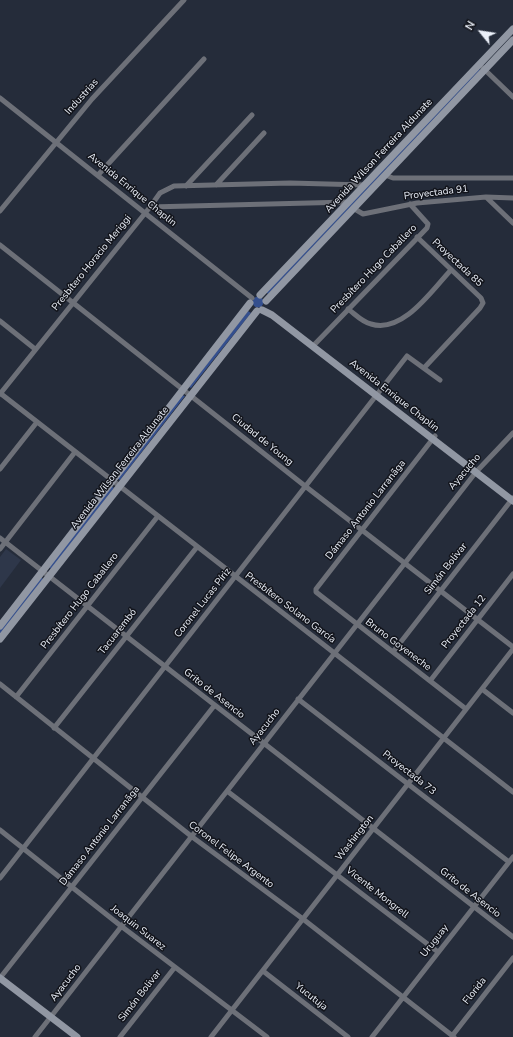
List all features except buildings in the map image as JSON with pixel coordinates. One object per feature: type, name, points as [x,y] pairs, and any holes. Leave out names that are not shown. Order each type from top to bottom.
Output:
[{"type":"street","name":"Industrias","points":[[0,211],[55,142],[184,0]]},
{"type":"street","name":"Avenida Wilson Ferreira Aldunate","points":[[260,295],[351,205],[385,174],[482,67],[513,30]]},
{"type":"street","name":"Avenida Wilson Ferreira Aldunate","points":[[187,392],[351,205],[365,185],[482,67],[513,40]]},
{"type":"street","points":[[98,175],[204,59]]},
{"type":"street","points":[[482,67],[513,97]]},
{"type":"street","name":"Avenida Enrique Chaplin","points":[[0,98],[98,175],[251,301],[252,308],[259,311],[268,311],[314,344],[513,499]]},
{"type":"street","points":[[186,186],[252,115]]},
{"type":"street","points":[[216,185],[264,133]]},
{"type":"street","points":[[385,174],[393,178],[513,178]]},
{"type":"street","name":"Presbítero Horacio Meriggi","points":[[0,393],[160,193],[168,188],[186,186],[290,183],[365,185]]},
{"type":"street","points":[[486,197],[513,223]]},
{"type":"street","name":"Proyectada 91","points":[[351,205],[363,214],[410,204],[486,197],[513,198]]},
{"type":"street","name":"Presbítero Hugo Caballero","points":[[314,344],[428,224],[410,204]]},
{"type":"street","points":[[150,206],[351,205]]},
{"type":"street","name":"Proyectada 85","points":[[417,237],[481,298],[483,303],[424,368]]},
{"type":"street","name":"Ciudad de Young","points":[[0,245],[513,648]]},
{"type":"street","points":[[348,309],[372,325],[390,324],[401,320],[410,314],[451,270]]},
{"type":"street","name":"Avenida Enrique Chaplin","points":[[260,295],[314,344]]},
{"type":"street","points":[[251,301],[260,295]]},
{"type":"street","name":"Avenida Wilson Ferreira Aldunate","points":[[0,626],[42,572],[116,483],[187,392],[251,301]]},
{"type":"street","points":[[0,320],[35,349]]},
{"type":"street","name":"Coronel Lucas Píriz","points":[[0,878],[407,356],[440,380]]},
{"type":"street","name":"Presbítero Solano García","points":[[0,393],[234,577],[513,792]]},
{"type":"street","points":[[0,469],[37,422]]},
{"type":"street","name":"Ayacucho","points":[[36,1037],[404,563],[477,471],[513,433]]},
{"type":"street","name":"Dámaso Antonio Larranãga","points":[[318,595],[316,589],[434,437]]},
{"type":"street","points":[[0,548],[75,452]]},
{"type":"street","name":"Avenida Wilson Ferreira Aldunate","points":[[0,639],[49,577],[116,483]]},
{"type":"street","name":"Simón Bolivar","points":[[393,652],[513,499]]},
{"type":"street","name":"Presbítero Hugo Caballero","points":[[16,697],[158,516]]},
{"type":"street","name":"Grito de Asencio","points":[[0,538],[214,706],[513,937]]},
{"type":"street","name":"Tacuarembó","points":[[54,728],[197,547]]},
{"type":"street","name":"Proyectada 12","points":[[430,681],[513,574]]},
{"type":"street","name":"Bruno Goyeneche","points":[[318,595],[466,710]]},
{"type":"street","name":"Washington","points":[[211,1037],[444,739],[513,648]]},
{"type":"street","name":"Coronel Felipe Argento","points":[[0,684],[191,836],[302,919],[453,1036]]},
{"type":"street","points":[[482,689],[513,713]]},
{"type":"street","name":"Proyectada 73","points":[[298,699],[509,862]]},
{"type":"street","name":"Dámaso Antonio Larranãga","points":[[0,978],[214,706]]},
{"type":"street","name":"Vicente Mongrell","points":[[227,791],[338,874],[438,952]]},
{"type":"street","name":"Joaquin Suarez","points":[[0,830],[121,926],[267,1037]]},
{"type":"street","name":"Uruguay","points":[[372,1037],[513,857]]},
{"type":"street","name":"Florida","points":[[453,1036],[513,958]]},
{"type":"street","name":"Simón Bolivar","points":[[120,1037],[175,967]]},
{"type":"street","name":"Yucutuja","points":[[263,971],[348,1037]]},
{"type":"street","points":[[0,978],[50,1019],[69,1037]]},
{"type":"street","points":[[0,983],[77,1037]]},
{"type":"shaded area","points":[[478,68],[480,70],[268,294],[266,292]]},
{"type":"shaded area","points":[[256,297],[260,297],[262,298],[262,306],[256,307],[253,304],[253,300]]},
{"type":"shaded area","points":[[248,311],[251,313],[191,388],[189,387]]},
{"type":"shaded area","points":[[182,395],[185,396],[120,480],[117,478]]},
{"type":"shaded area","points":[[111,486],[114,488],[51,569],[49,567]]},
{"type":"shaded area","points":[[6,549],[21,560],[0,588],[0,557]]},
{"type":"shaded area","points":[[41,577],[43,579],[0,634],[0,629]]}]
